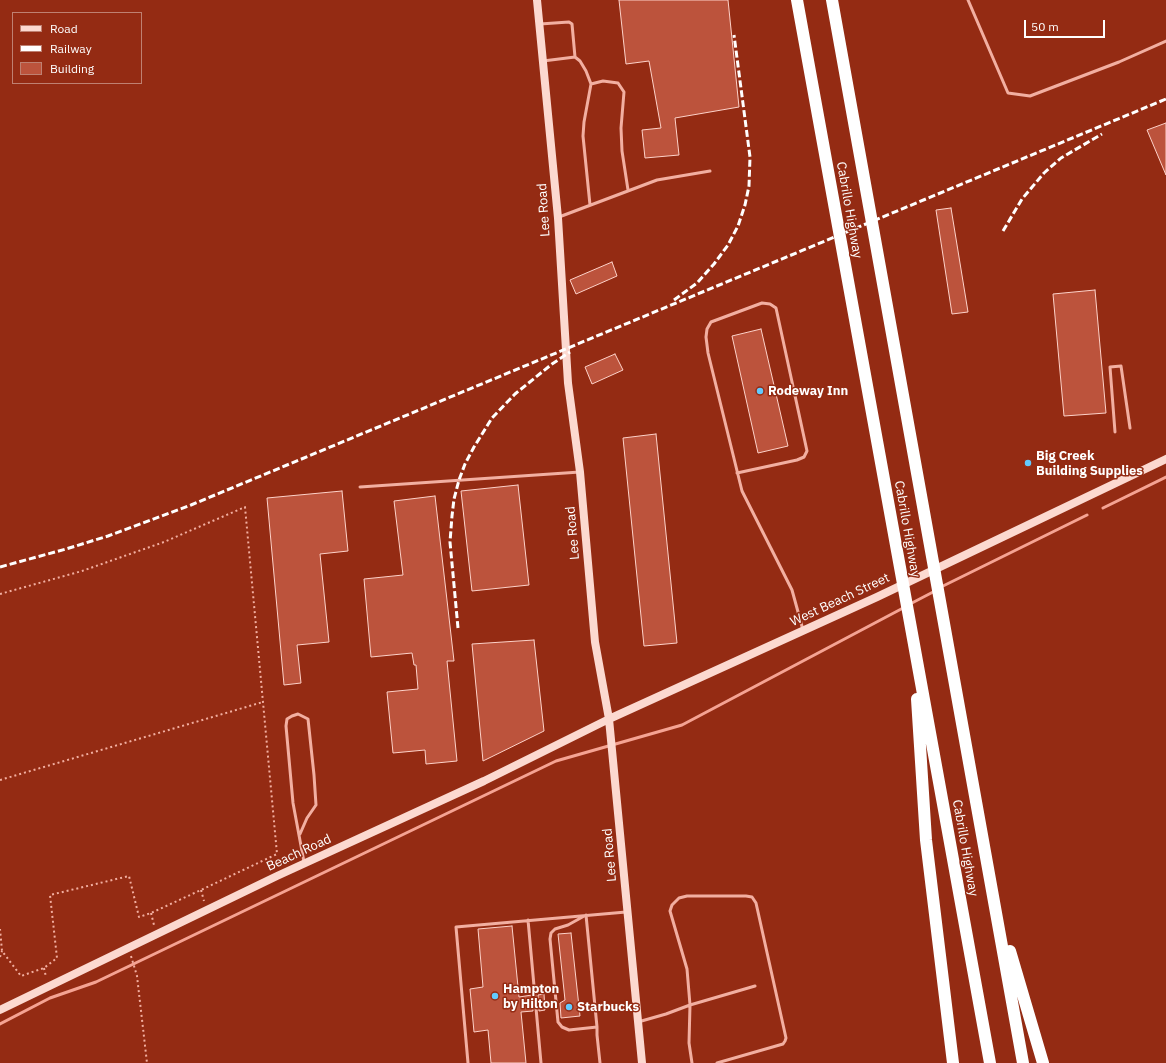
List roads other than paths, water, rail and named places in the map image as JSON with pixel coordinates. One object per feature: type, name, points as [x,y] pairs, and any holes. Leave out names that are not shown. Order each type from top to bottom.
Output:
[{"type":"highway","name":"Cabrillo Highway","points":[[797,0],[990,1063]]},
{"type":"highway","name":"Cabrillo Highway","points":[[832,0],[1023,1063]]},
{"type":"highway","points":[[912,638],[926,840],[952,1063]]},
{"type":"highway","points":[[993,893],[1043,1063]]},
{"type":"main road","name":"Lee Road","points":[[538,0],[558,218],[566,354],[580,472],[595,642],[609,719],[642,1063]]},
{"type":"main road","name":"West Beach Street","points":[[609,719],[876,597],[1166,459]]},
{"type":"main road","name":"Beach Road","points":[[0,1010],[156,934],[484,781],[609,719]]},
{"type":"lane","points":[[968,0],[1008,93],[1030,96],[1119,62],[1166,41]]},
{"type":"lane","points":[[540,24],[569,22],[572,24],[575,57]]},
{"type":"lane","points":[[543,61],[575,57],[580,61],[591,84],[582,136],[590,205]]},
{"type":"lane","points":[[591,84],[603,81],[618,83],[624,92],[621,128],[628,190]]},
{"type":"lane","points":[[558,218],[657,180],[710,171]]},
{"type":"lane","points":[[737,473],[797,460],[804,457],[807,451],[776,308],[770,304],[762,303],[711,322],[707,329],[706,337],[708,353],[737,473],[742,491],[792,590],[804,630]]},
{"type":"lane","points":[[1115,432],[1110,367],[1121,366],[1130,428]]},
{"type":"lane","points":[[360,488],[580,472]]},
{"type":"lane","points":[[300,834],[307,818],[316,806],[308,719],[298,714],[287,719],[286,726],[293,803],[300,834],[304,864]]},
{"type":"lane","points":[[692,1063],[687,970],[670,910],[672,905],[679,898],[687,896],[752,897],[758,910],[785,1032],[785,1041],[783,1044],[717,1063]]},
{"type":"lane","points":[[468,1063],[456,927],[628,911]]},
{"type":"lane","points":[[586,915],[600,1063]]},
{"type":"lane","points":[[586,915],[568,925],[555,929],[551,933],[550,939],[558,1022],[562,1027],[569,1030],[596,1027]]},
{"type":"lane","points":[[528,920],[541,1063]]},
{"type":"lane","points":[[637,1022],[666,1014],[690,1004],[755,986]]},
{"type":"waterway","points":[[1103,508],[1166,477]]},
{"type":"waterway","points":[[941,587],[1087,515]]},
{"type":"waterway","points":[[910,604],[935,591]]},
{"type":"waterway","points":[[0,1024],[50,998],[96,982],[556,761],[682,725],[905,607]]},
{"type":"railway","points":[[674,300],[697,283],[714,264],[728,245],[738,226],[745,205],[749,186],[750,157],[734,35]]},
{"type":"railway","points":[[0,567],[108,536],[191,505],[1166,99]]},
{"type":"railway","points":[[1003,231],[1022,199],[1044,173],[1061,158],[1102,134]]},
{"type":"railway","points":[[458,628],[450,542],[454,499],[465,464],[492,418],[515,394],[552,364],[570,352]]},
{"type":"place","name":"Rodeway Inn","points":[[760,391]]},
{"type":"place","name":"Big Creek Building Supplies","points":[[1028,463]]},
{"type":"place","name":"Hampton by Hilton","points":[[495,996]]},
{"type":"place","name":"Starbucks","points":[[569,1007]]}]
